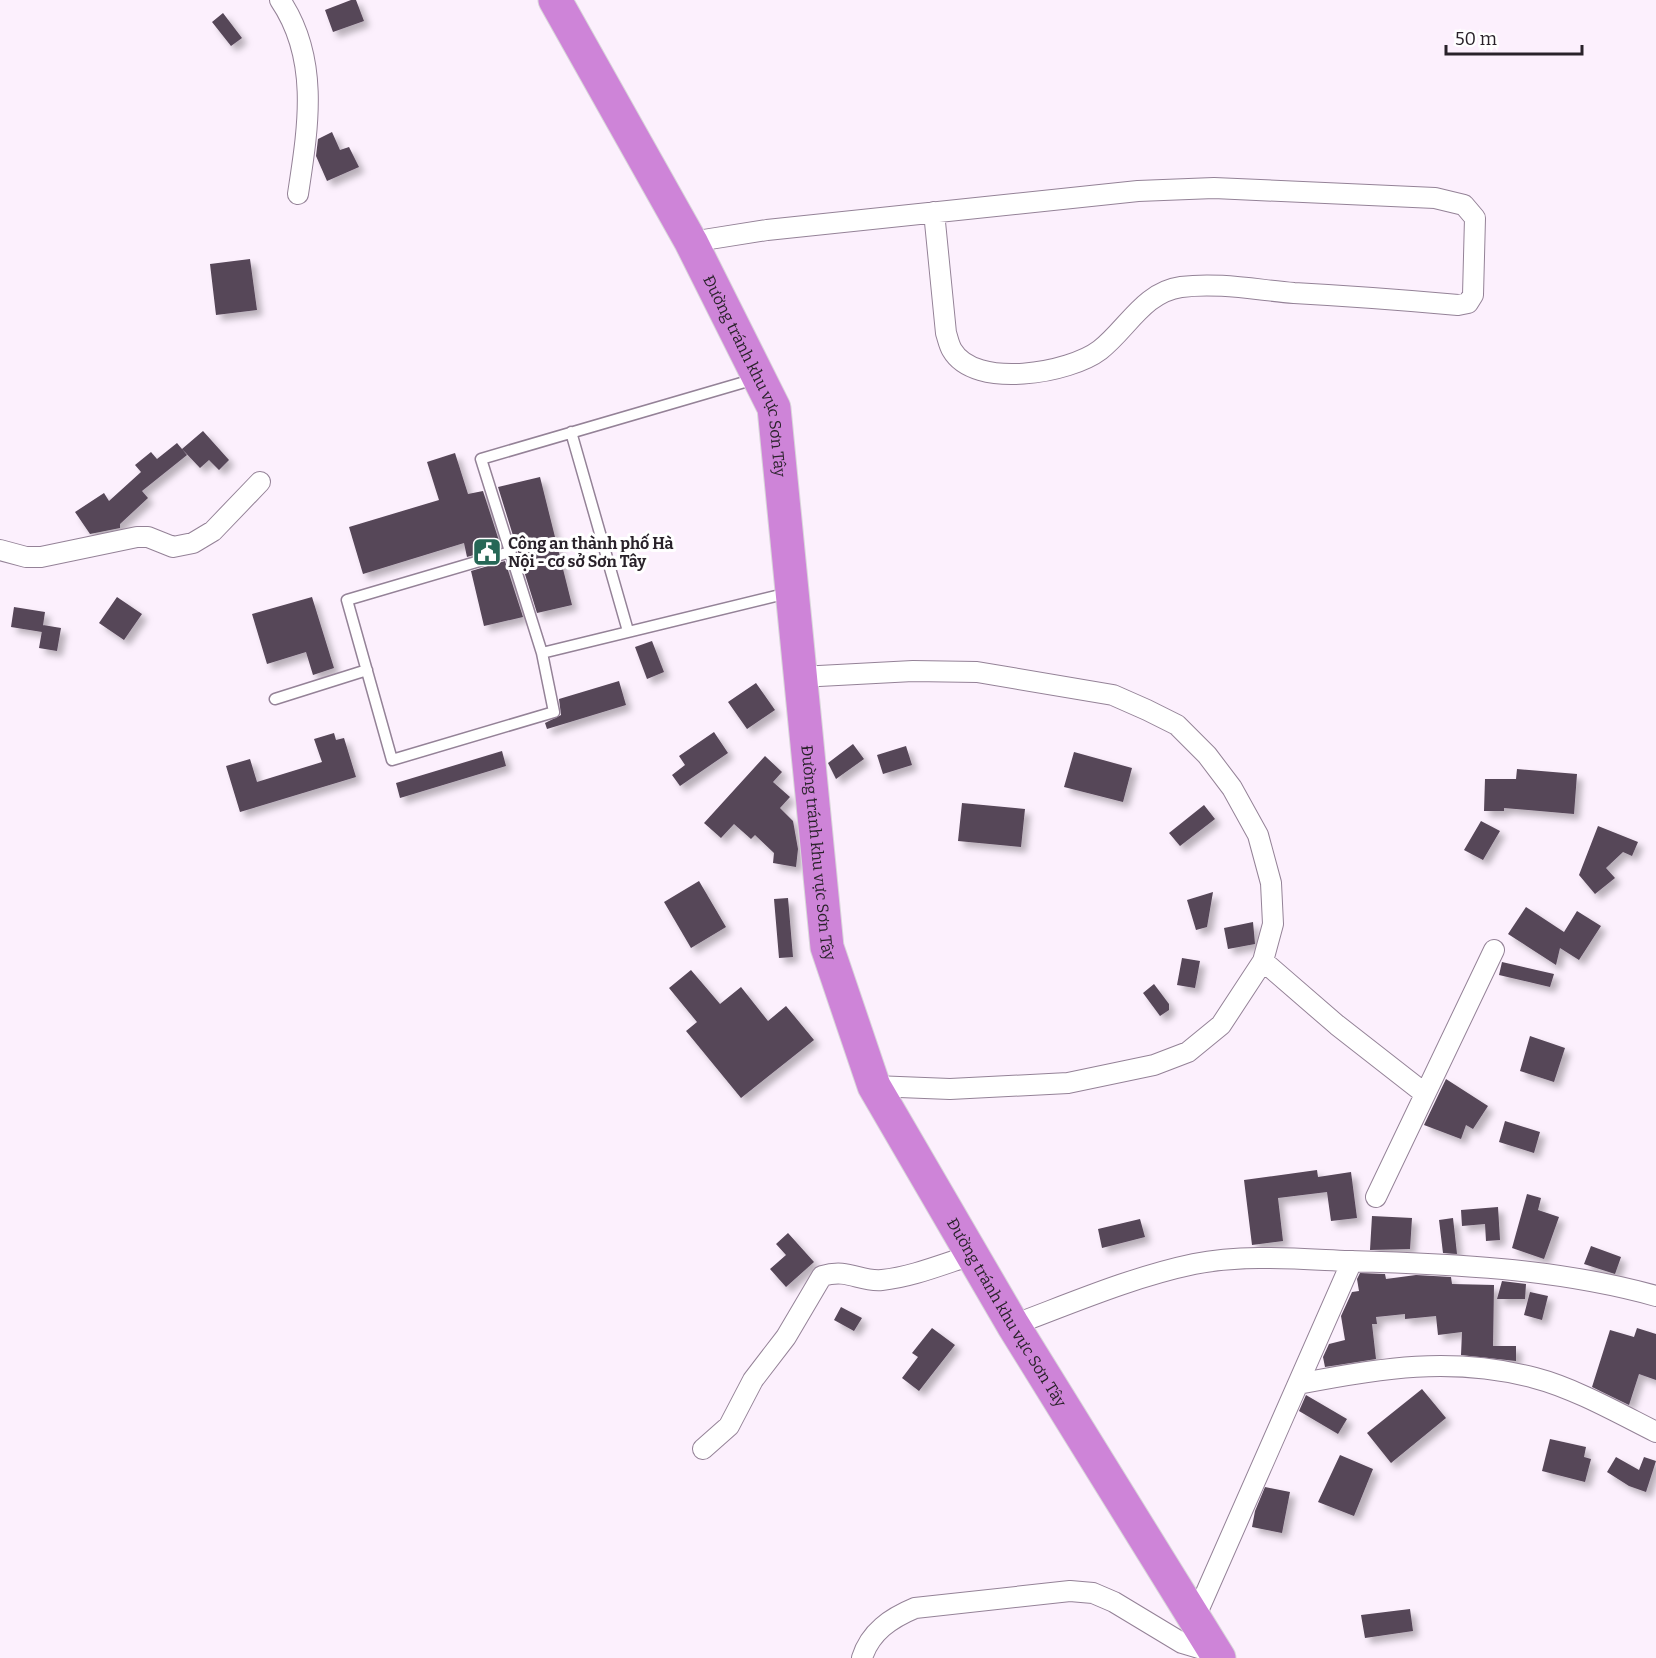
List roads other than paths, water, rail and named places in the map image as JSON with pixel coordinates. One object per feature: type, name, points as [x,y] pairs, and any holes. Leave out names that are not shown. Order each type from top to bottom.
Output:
[{"type":"highway","name":"Đường tránh khu vực Sơn Tây","points":[[560,1],[691,242],[774,408],[827,947],[874,1086],[1012,1325],[1194,1620],[1218,1655]]},
{"type":"street","points":[[280,0],[297,35],[309,88],[307,136],[298,194]]},
{"type":"street","points":[[691,242],[767,230],[934,212],[1115,193],[1214,188],[1436,198],[1464,205],[1475,218],[1473,295],[1468,303],[1458,305],[1218,286],[1175,288],[1155,297],[1099,351],[1083,360],[1045,371],[999,374],[966,364],[952,351],[946,333],[934,212]]},
{"type":"street","points":[[0,550],[26,557],[41,557],[137,537],[182,547],[204,539],[260,482]]},
{"type":"street","points":[[800,677],[913,671],[977,672],[1113,695],[1177,725],[1207,756],[1232,788],[1258,835],[1272,883],[1273,924],[1263,961],[1221,1025],[1188,1052],[1154,1065],[1068,1083],[951,1089],[874,1086]]},
{"type":"street","points":[[1376,1197],[1494,950]]},
{"type":"street","points":[[1263,961],[1337,1025],[1424,1093]]},
{"type":"street","points":[[703,1449],[729,1426],[753,1380],[786,1337],[822,1276],[838,1271],[879,1281],[915,1273],[972,1255]]},
{"type":"street","points":[[1012,1325],[1119,1287],[1195,1264],[1238,1260],[1352,1261],[1497,1267],[1566,1276],[1656,1296]]},
{"type":"street","points":[[1194,1620],[1352,1261]]},
{"type":"street","points":[[1298,1384],[1375,1369],[1454,1365],[1535,1378],[1610,1409],[1656,1432]]},
{"type":"street","points":[[862,1658],[873,1634],[900,1614],[915,1608],[1070,1591],[1093,1593],[1114,1602],[1182,1643],[1218,1655]]},
{"type":"lane","points":[[510,552],[347,600],[392,760],[554,712],[542,653],[481,459],[759,378]]},
{"type":"lane","points":[[572,432],[628,631]]},
{"type":"lane","points":[[542,653],[791,593]]},
{"type":"lane","points":[[275,699],[367,670]]},
{"type":"place","name":"Công an thành phố Hà Nội - cơ sở Sơn Tây","points":[[487,552]]}]
